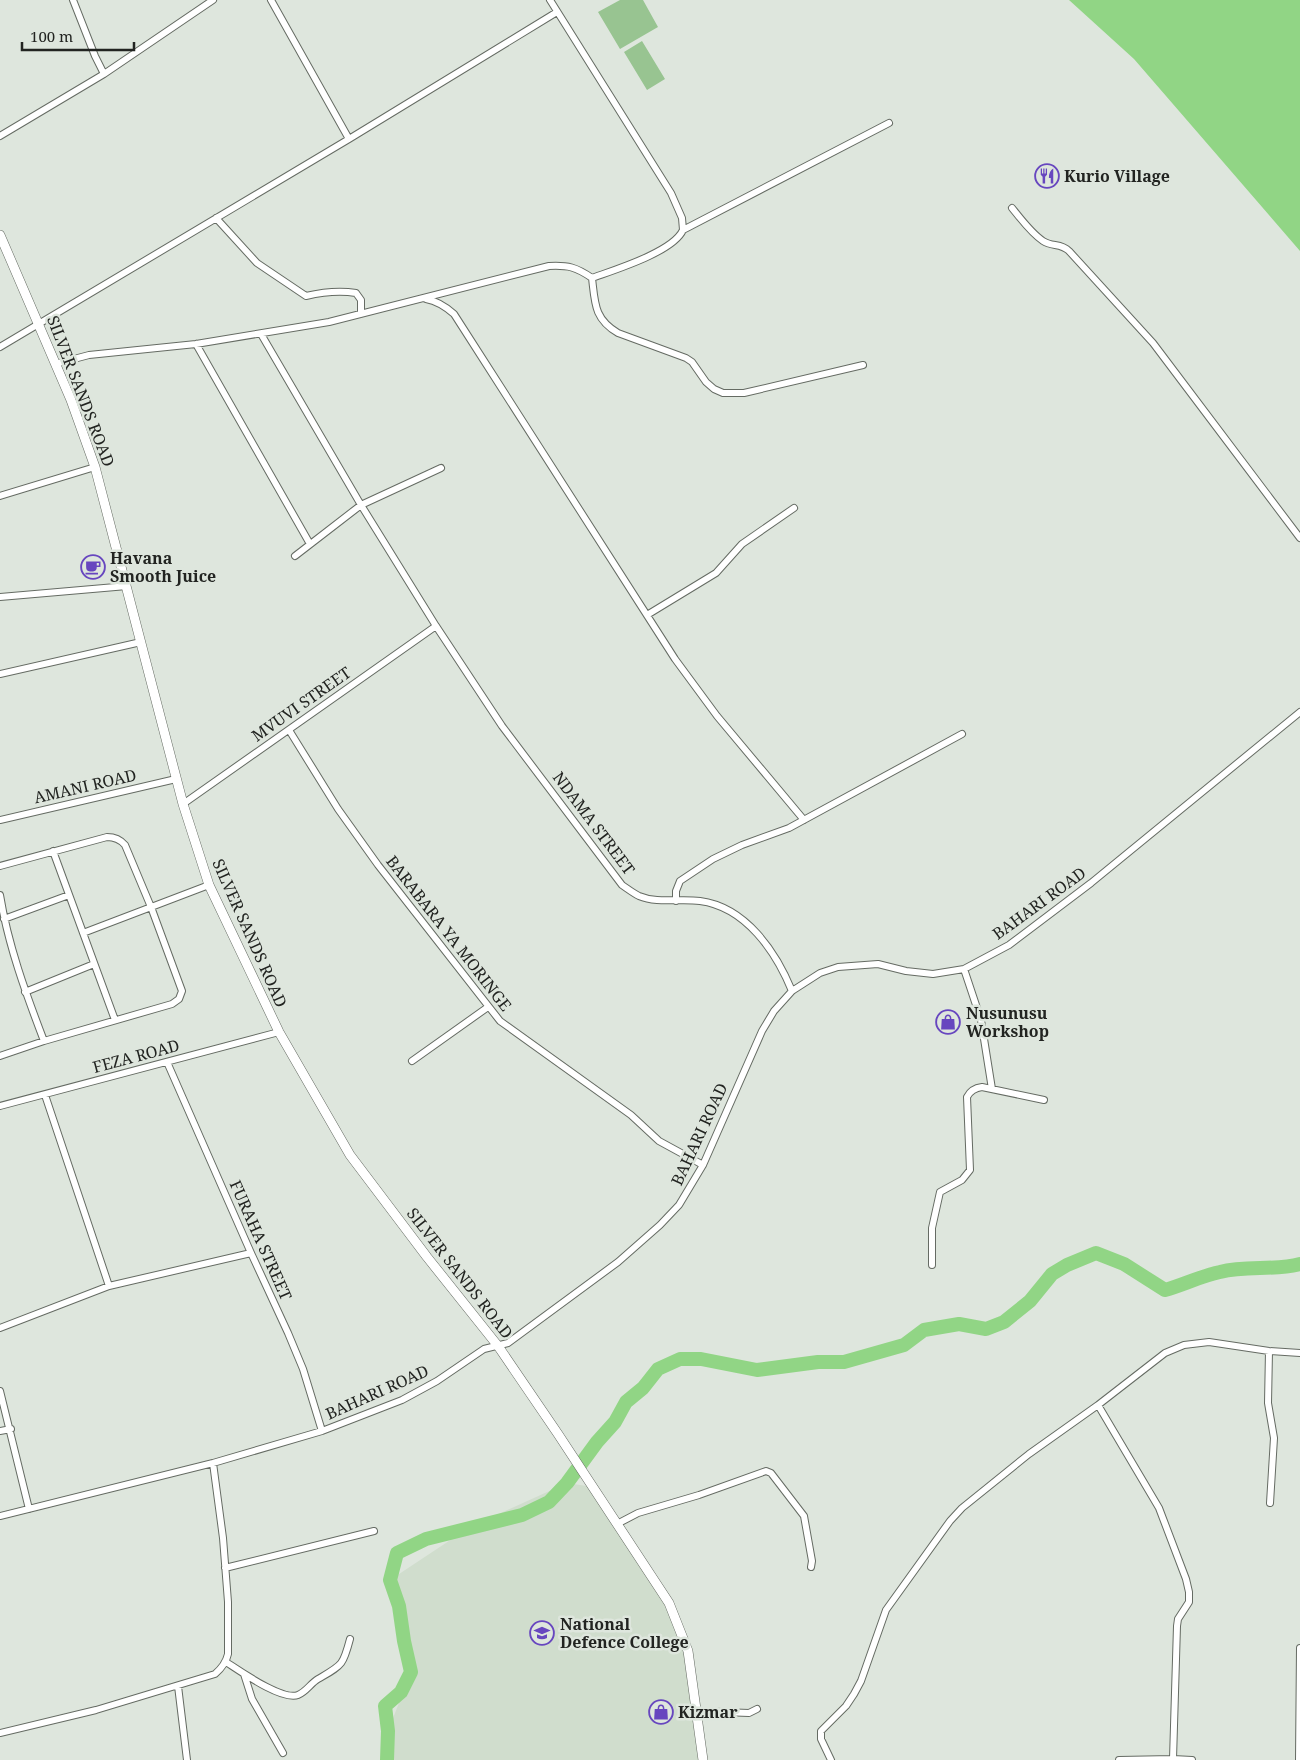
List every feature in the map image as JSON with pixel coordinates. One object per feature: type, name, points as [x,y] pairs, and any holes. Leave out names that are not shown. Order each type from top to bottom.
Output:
[{"type":"street","points":[[73,0],[104,74]]},
{"type":"street","points":[[0,136],[104,74],[213,0]]},
{"type":"street","points":[[271,0],[349,138]]},
{"type":"street","points":[[550,0],[671,193],[682,218],[683,230]]},
{"type":"street","points":[[0,346],[557,12]]},
{"type":"street","points":[[592,278],[632,264],[676,241],[683,230],[888,123]]},
{"type":"street","points":[[1012,208],[1044,242],[1062,246],[1069,250],[1153,343],[1300,538]]},
{"type":"street","points":[[216,218],[257,263],[287,285],[306,296],[320,292],[344,291],[356,293],[361,300],[361,314]]},
{"type":"street","name":"SILVER SANDS ROAD","points":[[0,235],[71,400],[95,466],[176,780],[209,885],[279,1032],[350,1155],[427,1257],[498,1346],[670,1603],[688,1651],[703,1760]]},
{"type":"street","points":[[56,364],[89,355],[196,344],[329,322],[549,266],[564,265],[579,269],[592,278],[596,310],[608,328],[686,358],[698,368],[706,382],[714,389],[723,393],[744,393],[863,365]]},
{"type":"street","points":[[423,298],[440,303],[454,314],[675,659],[717,716],[804,820]]},
{"type":"street","name":"NDAMA STREET","points":[[261,334],[361,505],[436,626],[502,726],[622,885],[638,895],[656,900],[700,901],[725,908],[746,921],[763,941],[779,965],[792,992]]},
{"type":"street","points":[[196,344],[310,544]]},
{"type":"street","points":[[0,496],[95,466]]},
{"type":"street","points":[[295,556],[361,505],[441,468]]},
{"type":"street","points":[[647,615],[716,572],[742,544],[794,508]]},
{"type":"street","points":[[0,597],[127,586]]},
{"type":"street","name":"MVUVI STREET","points":[[183,804],[436,626]]},
{"type":"street","points":[[0,674],[141,642]]},
{"type":"street","name":"BAHARI ROAD","points":[[0,1516],[213,1463],[322,1432],[402,1400],[437,1381],[484,1349],[508,1343],[618,1262],[660,1225],[679,1205],[703,1165],[762,1031],[774,1011],[792,992],[820,973],[838,966],[878,964],[906,972],[933,974],[964,968],[1009,945],[1064,905],[1300,712]]},
{"type":"street","name":"BARABARA YA MORINGE","points":[[289,730],[338,809],[378,865],[500,1021],[631,1115],[659,1141],[703,1165]]},
{"type":"street","points":[[676,900],[677,886],[687,875],[742,845],[789,828],[962,734]]},
{"type":"street","name":"AMANI ROAD","points":[[0,820],[176,780]]},
{"type":"street","points":[[0,866],[107,837],[117,839],[125,846],[151,907],[182,991],[179,1000],[172,1004],[44,1041],[0,1056]]},
{"type":"street","points":[[53,851],[115,1020]]},
{"type":"street","points":[[83,933],[209,885]]},
{"type":"street","points":[[0,895],[4,919],[25,992],[44,1041]]},
{"type":"street","points":[[4,919],[69,895]]},
{"type":"street","points":[[25,992],[94,964]]},
{"type":"street","points":[[964,968],[981,1020],[992,1088]]},
{"type":"street","points":[[412,1061],[488,1007]]},
{"type":"street","name":"FEZA ROAD","points":[[0,1106],[279,1032]]},
{"type":"street","name":"FURAHA STREET","points":[[167,1062],[303,1369],[322,1432]]},
{"type":"street","points":[[932,1265],[932,1228],[940,1192],[962,1180],[970,1170],[967,1097],[977,1088],[992,1088],[1044,1100]]},
{"type":"street","points":[[45,1095],[109,1286]]},
{"type":"street","points":[[0,1328],[109,1286],[251,1253]]},
{"type":"street","points":[[831,1760],[821,1739],[821,1731],[846,1706],[861,1681],[886,1610],[962,1508],[1029,1454],[1098,1405],[1165,1353],[1184,1345],[1209,1342],[1269,1351],[1300,1353]]},
{"type":"street","points":[[1269,1351],[1268,1402],[1274,1438],[1270,1502]]},
{"type":"street","points":[[0,1391],[11,1429],[29,1509]]},
{"type":"street","points":[[1098,1405],[1159,1508],[1189,1592],[1189,1602],[1178,1619],[1177,1626],[1173,1759]]},
{"type":"street","points":[[0,1431],[11,1429]]},
{"type":"street","points":[[0,1733],[96,1710],[215,1674],[221,1669],[226,1662],[228,1654],[228,1602],[223,1538],[213,1463]]},
{"type":"street","points":[[617,1524],[638,1513],[699,1495],[766,1471],[771,1473],[804,1516],[812,1561],[811,1567]]},
{"type":"street","points":[[225,1568],[374,1531]]},
{"type":"street","points":[[226,1662],[282,1694],[290,1697],[298,1696],[317,1680],[341,1665],[345,1659],[350,1639]]},
{"type":"street","points":[[1299,1760],[1300,1648]]},
{"type":"street","points":[[244,1674],[252,1699],[283,1753]]},
{"type":"street","points":[[178,1686],[187,1760]]},
{"type":"street","points":[[696,1711],[749,1713],[757,1709]]},
{"type":"street","points":[[1119,1760],[1192,1760]]},
{"type":"shaded area","points":[[620,0],[643,0],[658,27],[620,49],[598,12]]},
{"type":"shaded area","points":[[1069,0],[1300,0],[1300,251],[1134,59]]},
{"type":"shaded area","points":[[642,41],[665,79],[647,90],[624,52]]},
{"type":"shaded area","name":"National Defence College","points":[[567,1483],[593,1487],[669,1603],[688,1651],[703,1760],[382,1760],[388,1731],[411,1672],[390,1580],[470,1527]]},
{"type":"waterway","points":[[387,1760],[388,1731],[385,1706],[401,1692],[411,1672],[399,1606],[390,1580],[397,1553],[426,1539],[522,1515],[549,1502],[567,1483],[597,1442],[615,1422],[626,1402],[643,1388],[658,1369],[680,1359],[701,1359],[757,1370],[818,1362],[844,1362],[904,1345],[924,1330],[959,1324],[986,1329],[1004,1322],[1030,1301],[1052,1274],[1067,1265],[1096,1253],[1124,1264],[1165,1290],[1230,1270],[1300,1264]]},
{"type":"place","name":"Kurio Village","points":[[1047,176]]},
{"type":"place","name":"Havana Smooth Juice","points":[[93,567]]},
{"type":"place","name":"Nusunusu Workshop","points":[[948,1022]]},
{"type":"place","name":"National Defence College","points":[[542,1633]]},
{"type":"place","name":"Kizmar","points":[[661,1712]]}]
